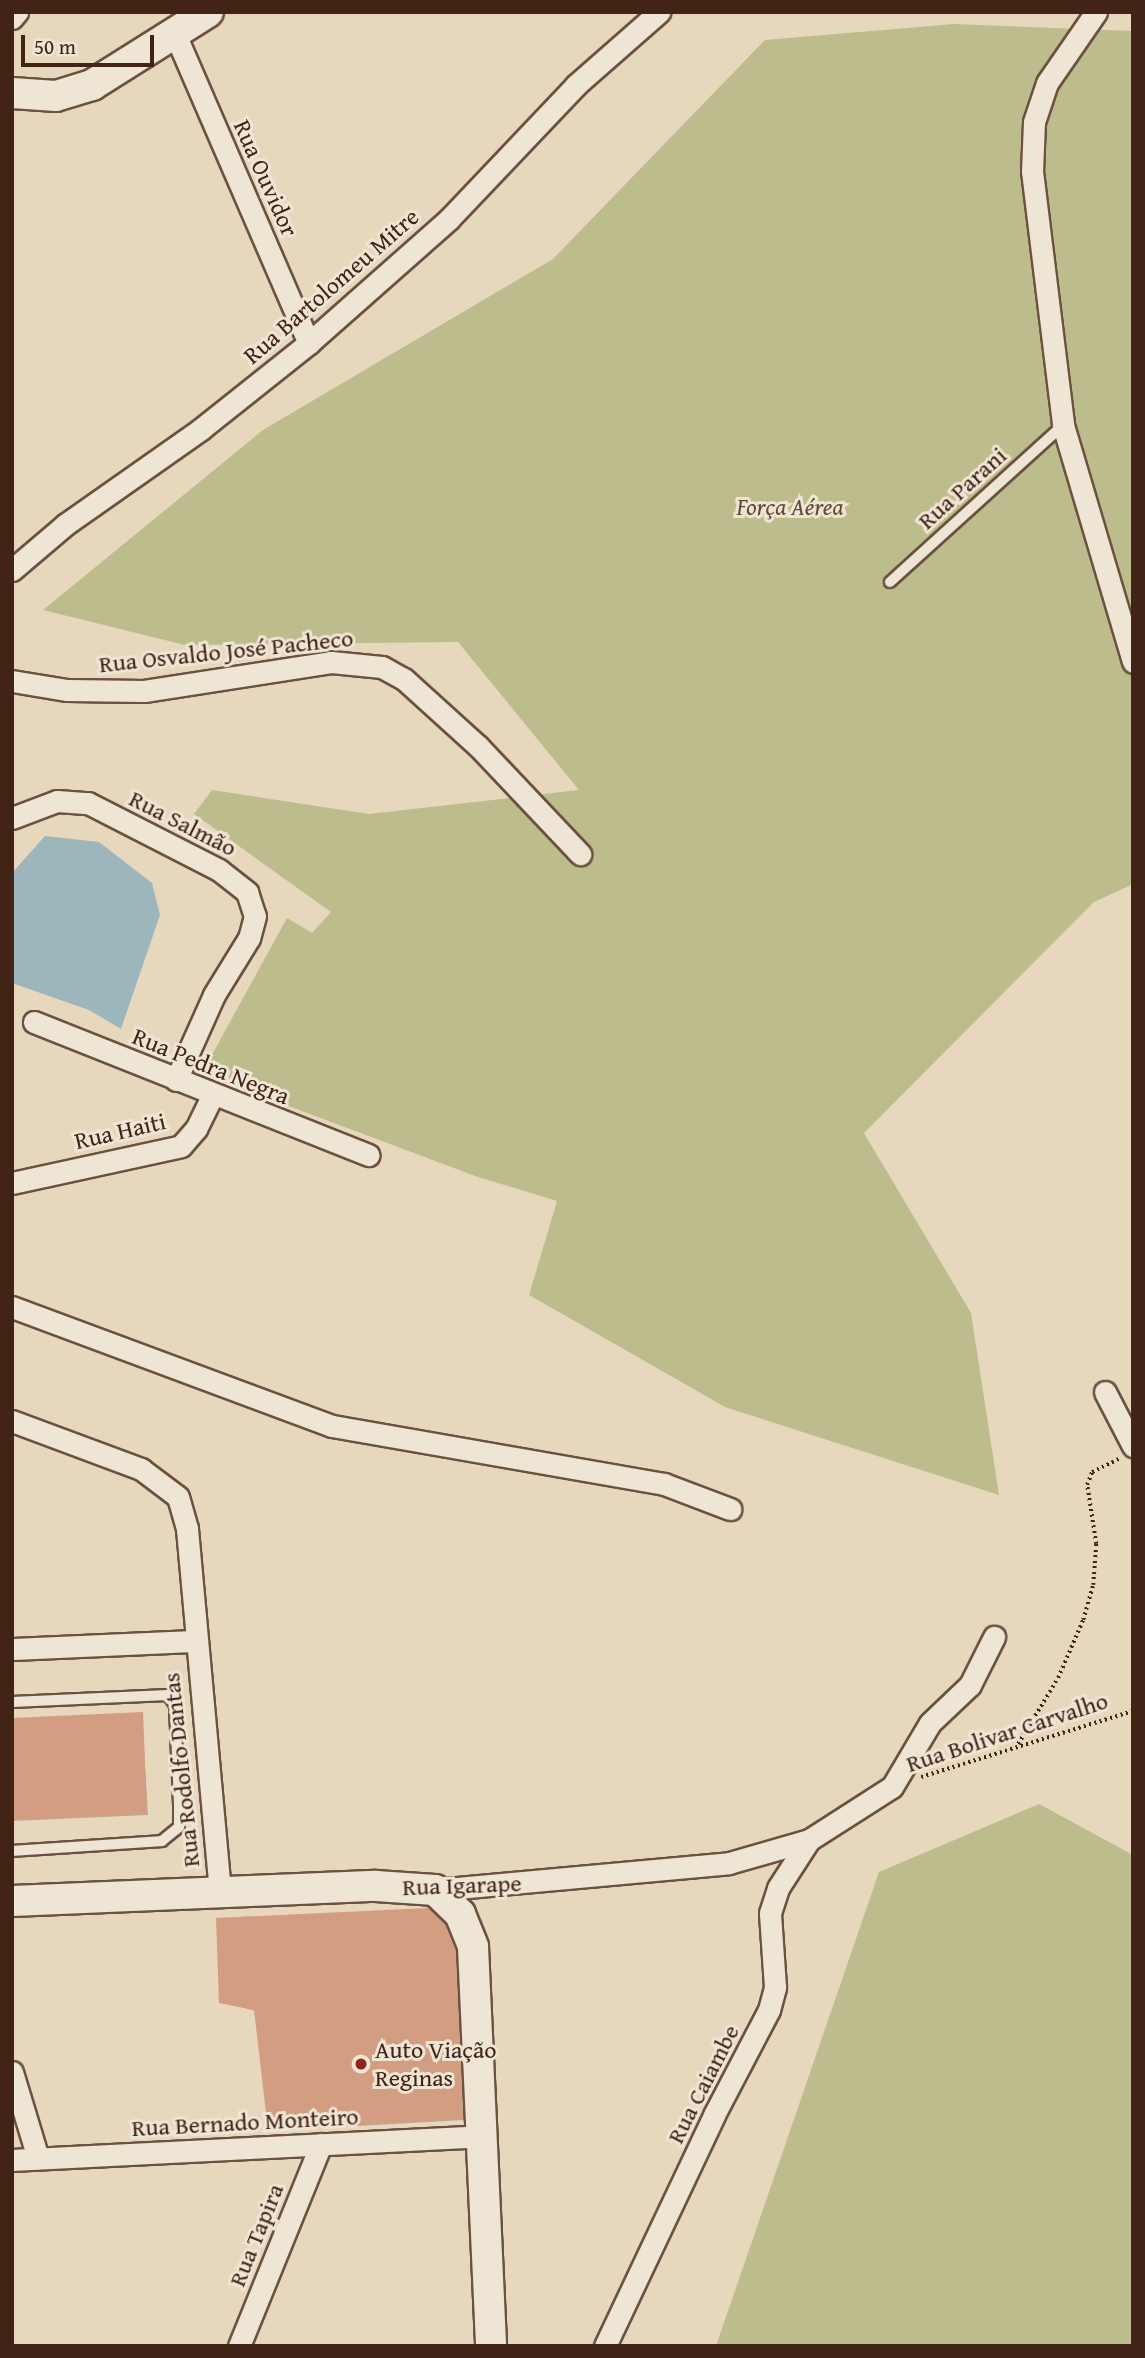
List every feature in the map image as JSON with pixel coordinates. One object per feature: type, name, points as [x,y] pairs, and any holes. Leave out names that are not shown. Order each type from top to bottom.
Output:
[{"type":"main road","points":[[12,93],[56,96],[92,85],[208,12]]},
{"type":"main road","name":"Rua Igarape","points":[[12,1901],[376,1886],[435,1890]]},
{"type":"main road","points":[[435,1890],[460,1913],[472,1947],[491,2346]]},
{"type":"street","points":[[12,18],[17,12]]},
{"type":"street","points":[[1096,12],[1047,83],[1034,122],[1032,171],[1063,425],[1133,662]]},
{"type":"street","name":"Rua Bartolomeu Mitre","points":[[12,570],[57,531],[201,429],[309,343],[449,219],[576,85],[650,15]]},
{"type":"street","name":"Rua Ouvidor","points":[[175,34],[309,343]]},
{"type":"street","name":"Rua Osvaldo José Pacheco","points":[[12,681],[67,690],[145,691],[331,662],[382,667],[404,679],[478,746],[580,854]]},
{"type":"street","name":"Rua Salmão","points":[[12,818],[57,801],[88,803],[219,870],[247,892],[255,916],[249,938],[214,995],[176,1080]]},
{"type":"street","name":"Rua Pedra Negra","points":[[34,1022],[369,1155]]},
{"type":"street","name":"Rua Haiti","points":[[12,1183],[181,1146],[196,1129],[213,1094]]},
{"type":"street","points":[[12,1307],[332,1426],[664,1484],[730,1508]]},
{"type":"street","points":[[1105,1392],[1133,1446]]},
{"type":"street","name":"Rua Rodolfo Dantas","points":[[12,1421],[141,1469],[178,1497],[187,1529],[194,1641],[220,1894]]},
{"type":"street","points":[[892,1787],[930,1723],[970,1685],[994,1637]]},
{"type":"street","name":"Rua Rodolfo Dantas","points":[[12,1649],[194,1641]]},
{"type":"street","name":"Rua Igarape","points":[[435,1890],[729,1863],[809,1840],[892,1787]]},
{"type":"street","name":"Rua Caiambe","points":[[605,2346],[714,2115],[769,2010],[775,1987],[770,1913],[778,1888],[809,1840]]},
{"type":"street","points":[[12,2071],[38,2158]]},
{"type":"street","name":"Rua Bernado Monteiro","points":[[12,2160],[480,2136]]},
{"type":"street","name":"Rua Tapira","points":[[239,2346],[321,2144]]},
{"type":"lane","name":"Rua Parani","points":[[890,582],[1063,425]]},
{"type":"lane","points":[[12,1702],[168,1695],[175,1705],[179,1827],[162,1841],[12,1851]]},
{"type":"path","points":[[1018,1744],[1058,1678],[1083,1620],[1093,1586],[1096,1544],[1087,1485],[1091,1472],[1133,1452]]},
{"type":"path","name":"Rua Bolivar Carvalho","points":[[892,1787],[1018,1744],[1133,1711]]},
{"type":"green space","name":"Força Aérea","points":[[954,24],[1133,31],[1133,884],[1094,902],[864,1133],[971,1313],[999,1495],[725,1407],[529,1295],[557,1201],[478,1177],[227,1083],[231,1071],[208,1062],[287,918],[312,933],[331,912],[194,814],[212,790],[369,814],[579,790],[458,642],[185,645],[43,610],[263,430],[553,259],[765,40]]},
{"type":"green space","points":[[1039,1804],[1133,1855],[1133,2346],[716,2346],[879,1872]]},
{"type":"water","points":[[45,836],[99,842],[152,883],[160,915],[121,1029],[89,1010],[12,983],[12,873]]},
{"type":"building","points":[[143,1712],[147,1814],[12,1820],[12,1718]]},
{"type":"building","name":"Auto Viação Reginas","points":[[428,1908],[445,1924],[456,1951],[463,2119],[268,2130],[254,2010],[219,2003],[216,1918]]},
{"type":"place","name":"Auto Viação Reginas","points":[[361,2064]]}]
